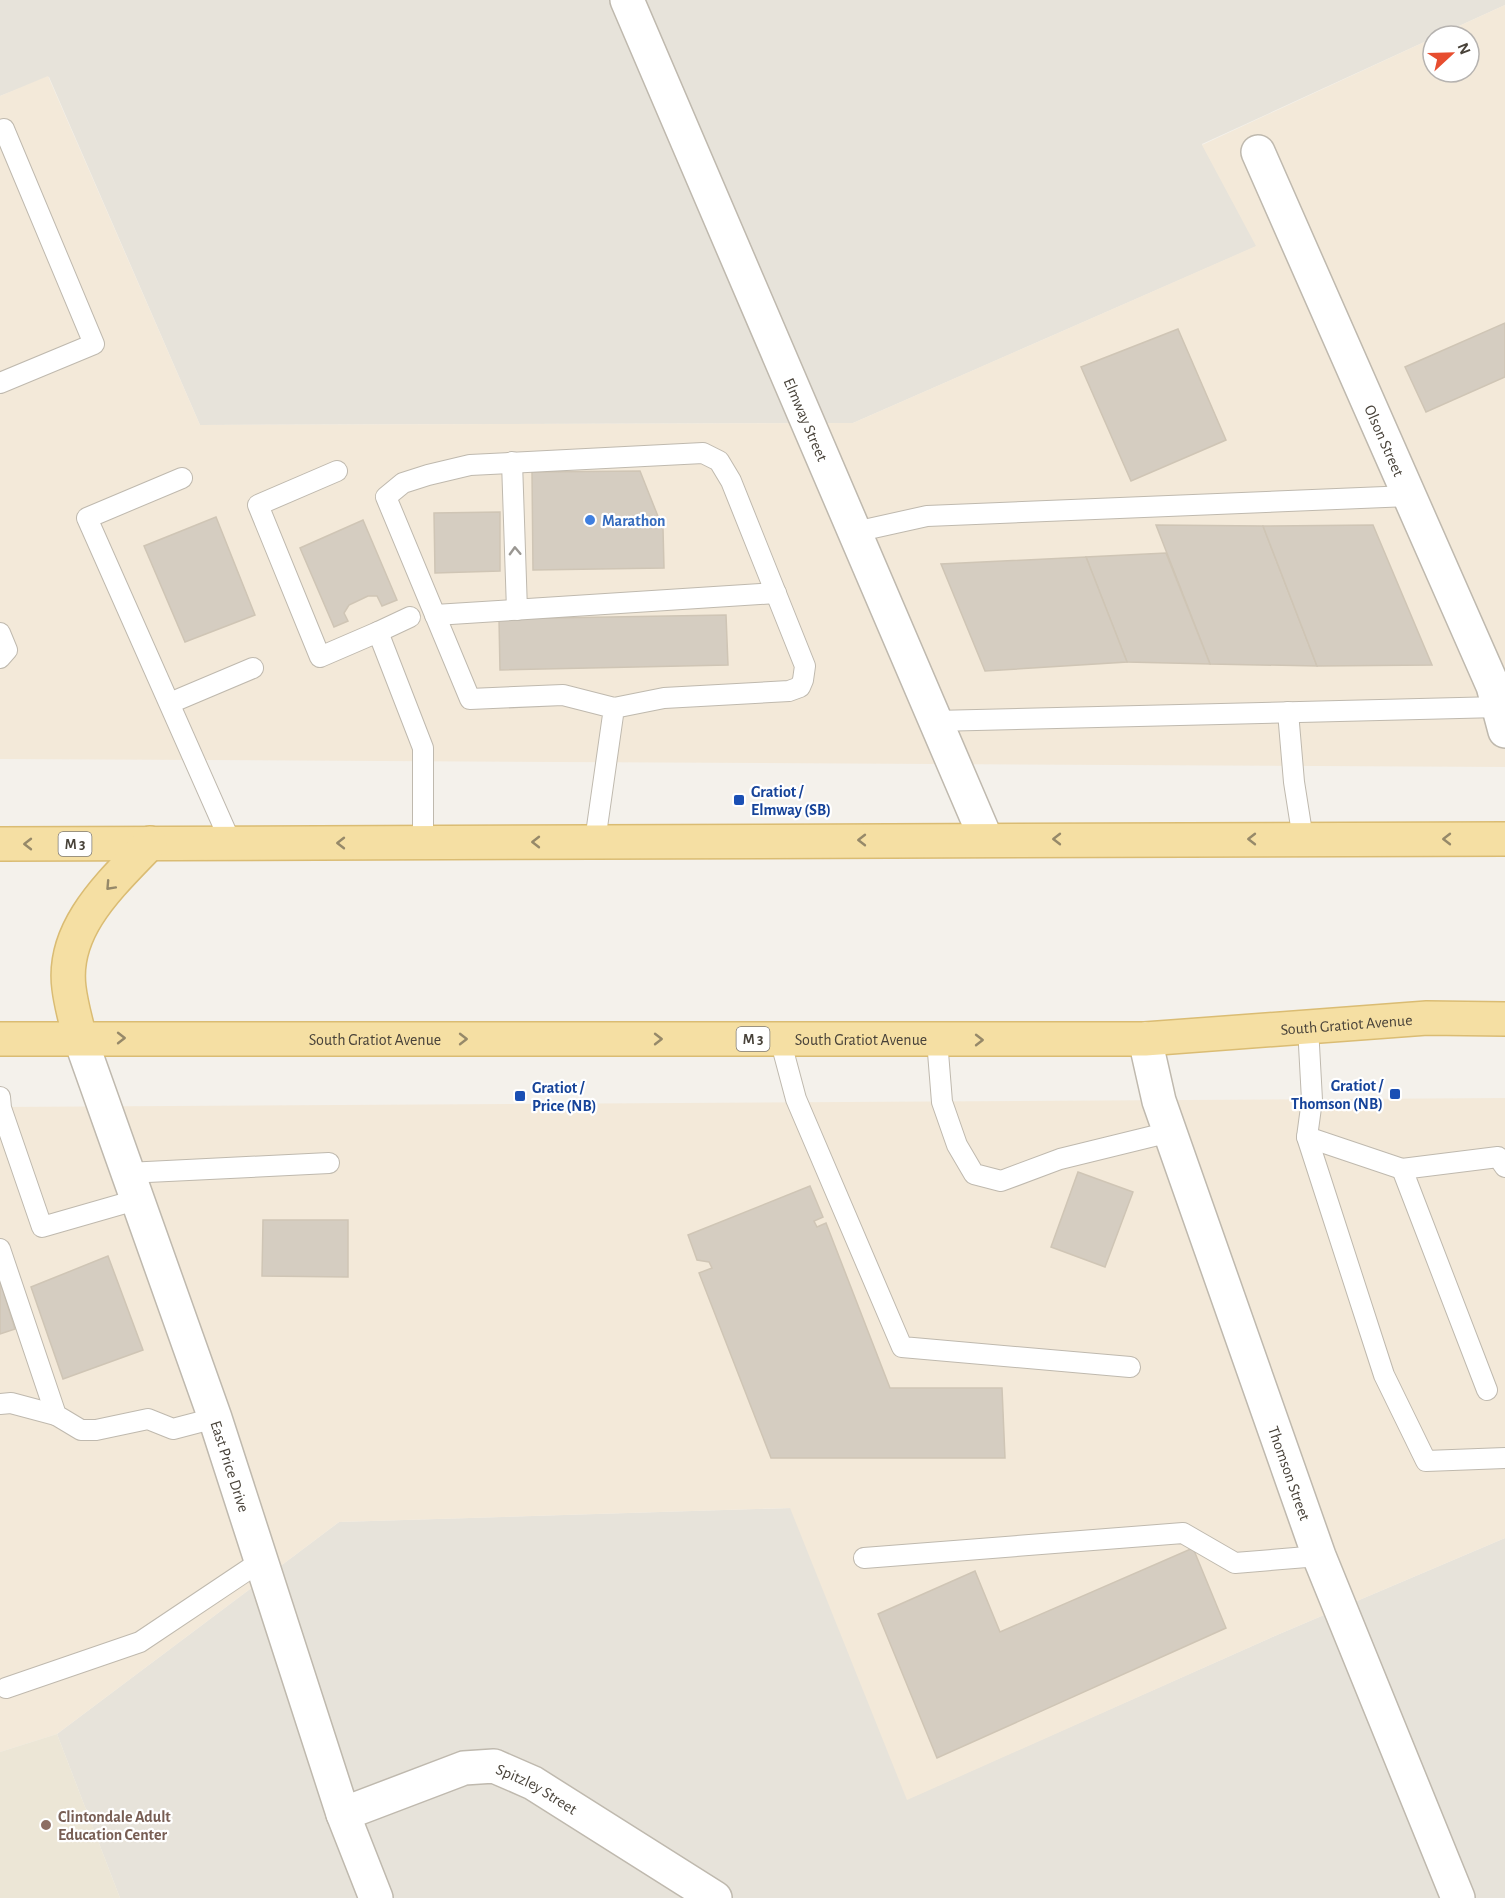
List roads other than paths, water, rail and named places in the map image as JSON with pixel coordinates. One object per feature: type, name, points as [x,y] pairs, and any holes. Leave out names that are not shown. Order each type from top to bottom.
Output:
[{"type":"main road","name":"M 3","points":[[0,844],[1505,839]]},
{"type":"main road","points":[[80,1038],[69,986],[70,954],[82,924],[103,893],[150,843]]},
{"type":"main road","name":"South Gratiot Avenue","points":[[0,1039],[1145,1040],[1426,1018],[1505,1019]]},
{"type":"street","name":"Elmway Street","points":[[627,0],[986,839]]},
{"type":"street","name":"Olson Street","points":[[1258,153],[1493,686],[1502,719]]},
{"type":"street","name":"East Price Drive","points":[[80,1038],[215,1419],[343,1814],[376,1898]]},
{"type":"street","name":"Thomson Street","points":[[1145,1040],[1170,1132],[1319,1556],[1458,1898]]},
{"type":"street","name":"Spitzley Street","points":[[343,1814],[464,1768],[495,1766],[533,1783],[715,1898]]},
{"type":"lane","points":[[0,131],[4,129],[94,344],[0,383]]},
{"type":"lane","points":[[703,453],[719,461],[731,480],[805,666],[804,680],[800,687],[789,691],[664,698],[614,708],[563,695],[470,699],[386,497],[403,483],[428,475],[470,465],[512,462],[703,453]]},
{"type":"lane","points":[[512,462],[517,610]]},
{"type":"lane","points":[[337,471],[258,505],[320,657],[410,617]]},
{"type":"lane","points":[[182,478],[87,518],[231,843]]},
{"type":"lane","points":[[855,532],[927,516],[1409,496]]},
{"type":"lane","points":[[435,615],[776,593]]},
{"type":"lane","points":[[378,632],[423,748],[423,842]]},
{"type":"lane","points":[[0,633],[7,650],[0,658]]},
{"type":"lane","points":[[170,703],[253,668]]},
{"type":"lane","points":[[595,841],[614,708]]},
{"type":"lane","points":[[935,721],[1288,712],[1502,719]]},
{"type":"lane","points":[[1288,712],[1294,782],[1303,839]]},
{"type":"lane","points":[[1308,1027],[1312,1100],[1307,1137],[1384,1375],[1426,1461],[1505,1458]]},
{"type":"lane","points":[[780,1039],[796,1099],[902,1347],[1130,1367]]},
{"type":"lane","points":[[937,1040],[942,1102],[957,1145],[974,1174],[1001,1181],[1060,1159],[1170,1132]]},
{"type":"lane","points":[[0,1097],[1,1108],[42,1227],[131,1187],[329,1163]]},
{"type":"lane","points":[[1307,1137],[1402,1169],[1498,1157],[1505,1167]]},
{"type":"lane","points":[[1402,1169],[1487,1390]]},
{"type":"lane","points":[[0,1249],[56,1415]]},
{"type":"lane","points":[[0,1404],[11,1403],[56,1415],[81,1430],[96,1430],[148,1419],[173,1429],[215,1419]]},
{"type":"lane","points":[[864,1558],[1183,1533],[1235,1563],[1319,1556]]},
{"type":"lane","points":[[6,1688],[140,1642],[261,1561]]},
{"type":"place","name":"Marathon","points":[[590,520]]},
{"type":"place","name":"Gratiot / Elmway (SB)","points":[[739,800]]},
{"type":"place","name":"Gratiot / Thomson (NB)","points":[[1395,1094]]},
{"type":"place","name":"Gratiot / Price (NB)","points":[[520,1096]]},
{"type":"place","name":"Clintondale Adult Education Center","points":[[46,1825]]}]
